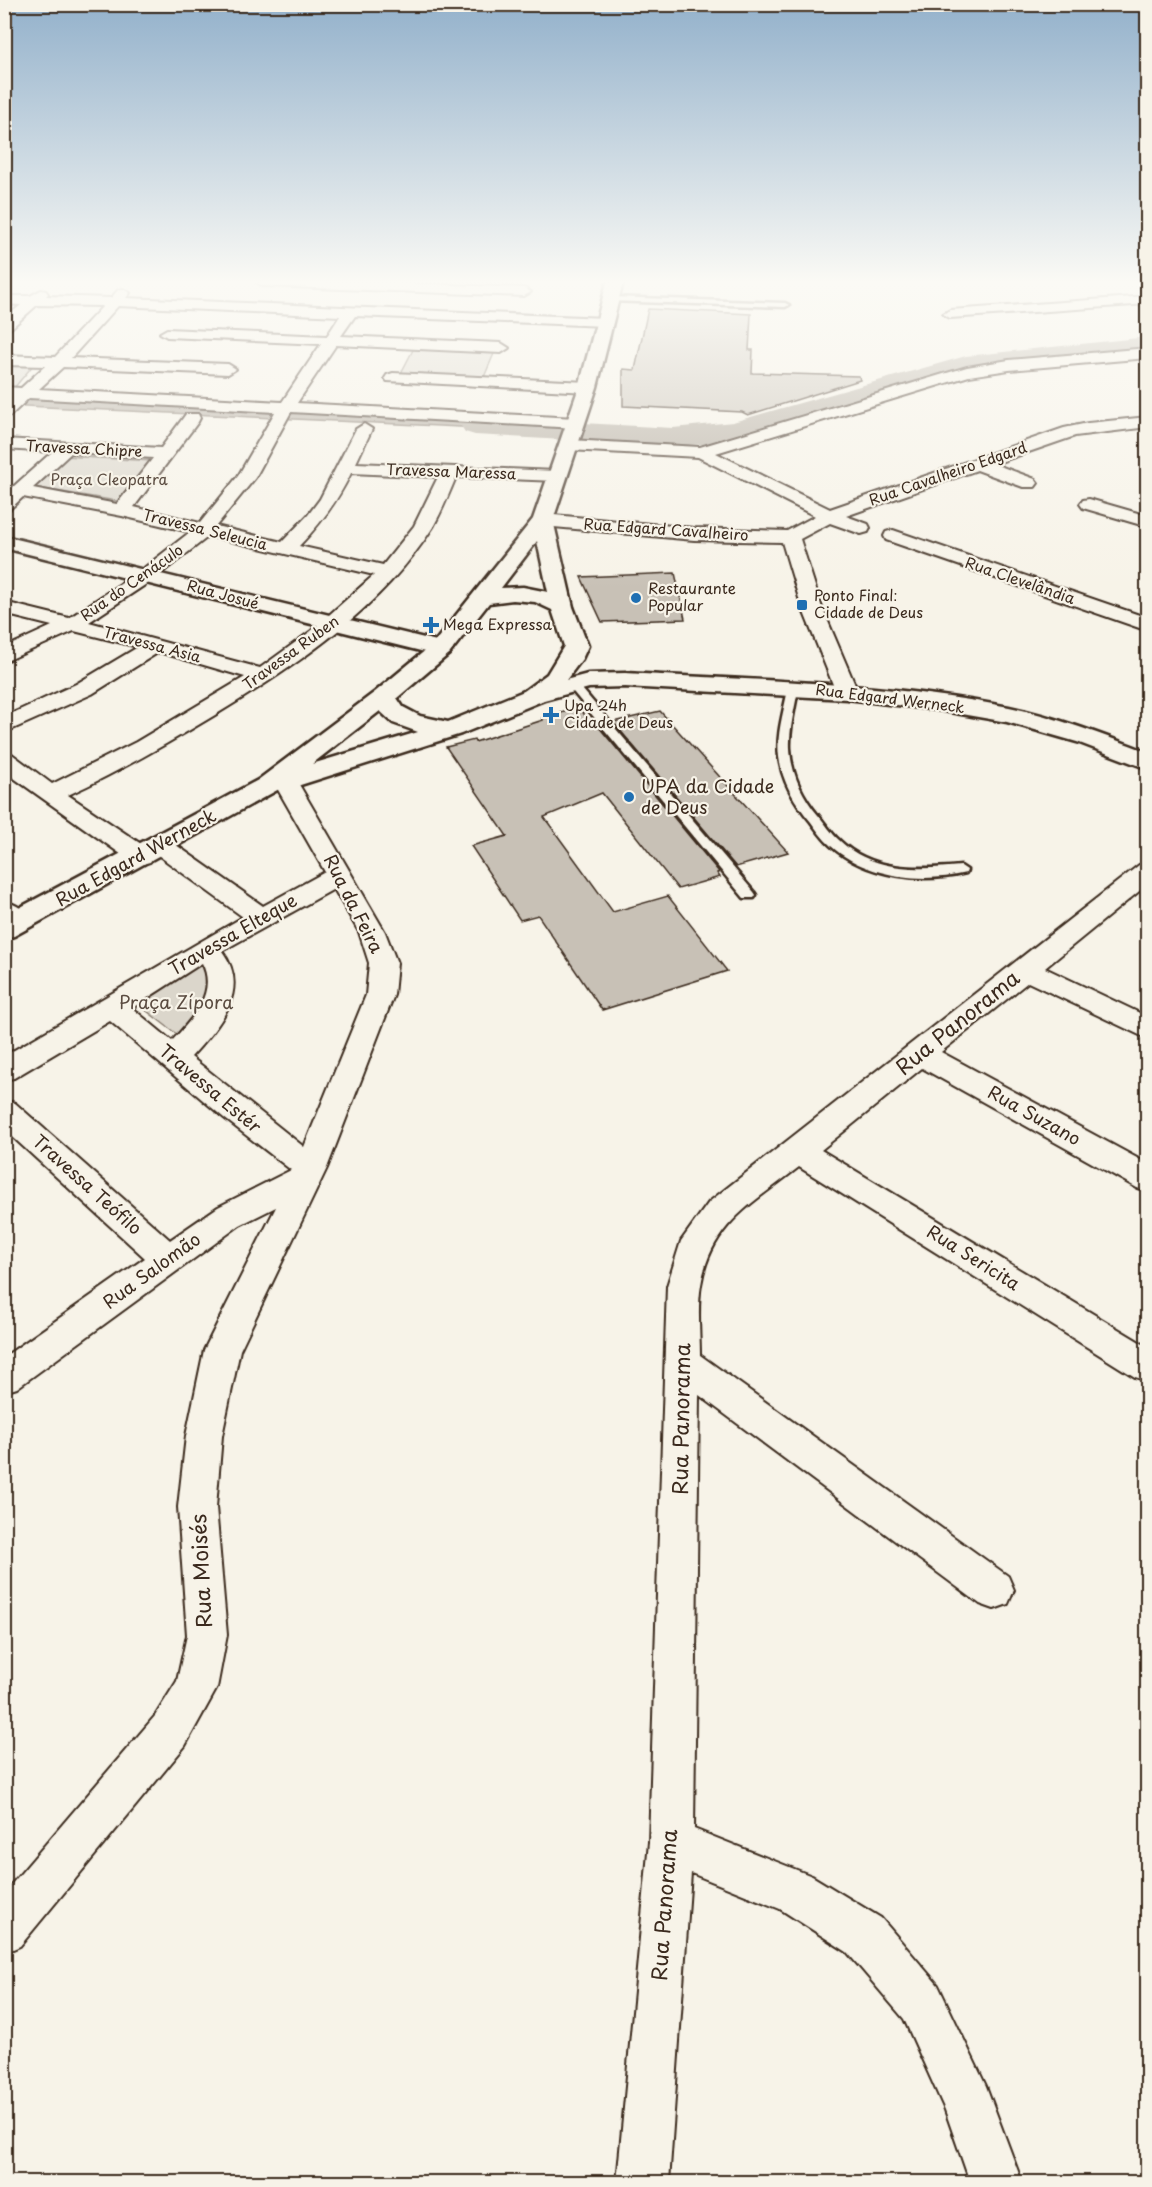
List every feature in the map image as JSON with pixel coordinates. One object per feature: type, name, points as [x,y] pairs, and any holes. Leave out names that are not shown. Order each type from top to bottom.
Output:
[{"type":"main road","points":[[276,784],[441,649],[543,520],[589,384]]},
{"type":"main road","points":[[276,784],[452,729],[532,696],[559,674],[576,646],[562,607],[543,520]]},
{"type":"main road","name":"Rua Josué","points":[[4,542],[147,575],[333,624],[441,649]]},
{"type":"main road","points":[[481,597],[534,594],[552,599],[562,607]]},
{"type":"main road","name":"Rua Edgard Werneck","points":[[576,646],[591,660],[626,680]]},
{"type":"main road","name":"Rua Edgard Werneck","points":[[532,696],[588,681],[626,680],[847,692],[938,703],[1010,715],[1086,737],[1148,761]]},
{"type":"main road","points":[[384,697],[391,709],[401,718],[429,727],[452,729]]},
{"type":"main road","name":"Rua Edgard Werneck","points":[[10,920],[150,851],[276,784]]},
{"type":"street","points":[[7,407],[35,384]]},
{"type":"street","points":[[203,403],[217,384]]},
{"type":"street","name":"Rua do Cenáculo","points":[[4,656],[72,624],[147,575],[203,531],[246,478],[281,415],[302,384]]},
{"type":"street","points":[[372,412],[389,384]]},
{"type":"street","points":[[528,384],[588,387]]},
{"type":"street","points":[[701,452],[906,384]]},
{"type":"street","points":[[24,394],[203,403],[281,415],[336,427],[370,429],[345,468],[329,500],[315,519],[285,549]]},
{"type":"street","points":[[7,407],[31,411]]},
{"type":"street","points":[[134,416],[192,418],[372,412],[572,433],[701,452],[829,516],[861,528]]},
{"type":"street","points":[[122,510],[192,418]]},
{"type":"street","name":"Rua Cavalheiro Edgard","points":[[790,537],[829,516],[1070,432],[1148,422]]},
{"type":"street","points":[[1108,426],[1148,437]]},
{"type":"street","points":[[479,434],[572,433]]},
{"type":"street","name":"Travessa Chipre","points":[[4,444],[164,453]]},
{"type":"street","points":[[4,505],[65,449]]},
{"type":"street","points":[[977,464],[1029,483]]},
{"type":"street","name":"Travessa Maressa","points":[[345,468],[557,476]]},
{"type":"street","name":"Travessa Ruben","points":[[50,794],[97,773],[265,676],[333,624],[387,573],[419,533],[435,505],[449,472]]},
{"type":"street","name":"Travessa Seleucia","points":[[21,491],[122,510],[387,573]]},
{"type":"street","points":[[1089,504],[1148,522]]},
{"type":"street","name":"Rua Edgard Cavalheiro","points":[[543,520],[694,534],[790,537]]},
{"type":"street","name":"Rua Clevelândia","points":[[893,536],[1148,625]]},
{"type":"street","points":[[790,537],[811,605],[847,692]]},
{"type":"street","name":"Travessa Asia","points":[[4,608],[156,645],[265,676]]},
{"type":"street","points":[[4,726],[84,689],[156,645]]},
{"type":"street","points":[[4,759],[50,794],[150,851],[178,856],[261,917]]},
{"type":"street","name":"Rua da Feira","points":[[276,784],[339,875],[372,932],[383,963],[380,995],[309,1172]]},
{"type":"street","name":"Travessa Elteque","points":[[4,1070],[205,949],[339,875]]},
{"type":"street","name":"Rua Panorama","points":[[643,2182],[671,1842],[684,1286],[697,1240],[720,1210],[798,1151],[1025,969],[1140,886]]},
{"type":"street","points":[[174,1057],[206,1022],[222,980],[218,964],[205,949]]},
{"type":"street","points":[[1025,969],[1148,1029]]},
{"type":"street","name":"Travessa Estér","points":[[112,1007],[174,1057],[238,1115],[309,1172]]},
{"type":"street","name":"Rua Suzano","points":[[920,1054],[1148,1179]]},
{"type":"street","name":"Travessa Teófilo","points":[[4,1111],[169,1259]]},
{"type":"street","name":"Rua Sericita","points":[[798,1151],[1148,1366]]},
{"type":"street","name":"Rua Salomão","points":[[6,1372],[229,1216],[309,1172]]},
{"type":"street","name":"Rua Moisés","points":[[4,1930],[170,1731],[196,1688],[207,1635],[197,1508],[204,1436],[222,1350],[309,1172]]},
{"type":"street","points":[[683,1363],[994,1590]]},
{"type":"street","points":[[671,1842],[796,1892],[864,1935],[921,2002],[968,2104],[996,2182]]},
{"type":"lane","points":[[573,685],[749,895]]},
{"type":"lane","points":[[793,689],[784,748],[790,783],[811,814],[837,845],[862,863],[893,872],[919,874],[961,870]]},
{"type":"green space","points":[[5,384],[17,384],[14,388],[5,388]]},
{"type":"green space","name":"Praça Cleopatra","points":[[63,456],[153,461],[117,501],[32,487]]},
{"type":"green space","name":"Praça Zípora","points":[[203,961],[211,991],[183,1039],[134,1001]]},
{"type":"shaded area","points":[[5,398],[548,423],[545,431],[5,405]]},
{"type":"building","points":[[623,384],[847,384],[748,415],[742,412],[623,406]]},
{"type":"building","name":"Restaurante Popular","points":[[675,573],[685,619],[602,622],[581,577]]},
{"type":"building","points":[[579,708],[595,727],[598,726],[719,872],[717,873],[720,877],[678,889],[602,793],[544,817],[613,912],[668,896],[727,971],[602,1010],[538,915],[520,920],[471,846],[507,836],[446,747],[474,740],[475,742],[543,720],[542,718]]},
{"type":"building","points":[[660,711],[788,852],[736,867],[613,722]]},
{"type":"waterway","points":[[475,426],[673,437],[703,435],[736,430],[896,384]]},
{"type":"place","name":"Restaurante Popular","points":[[636,598]]},
{"type":"place","name":"Ponto Final: Cidade de Deus","points":[[802,605]]},
{"type":"place","name":"Mega Expressa","points":[[431,625]]},
{"type":"place","name":"Upa 24h Cidade de Deus","points":[[551,715]]},
{"type":"place","name":"UPA da Cidade de Deus","points":[[629,797]]}]
